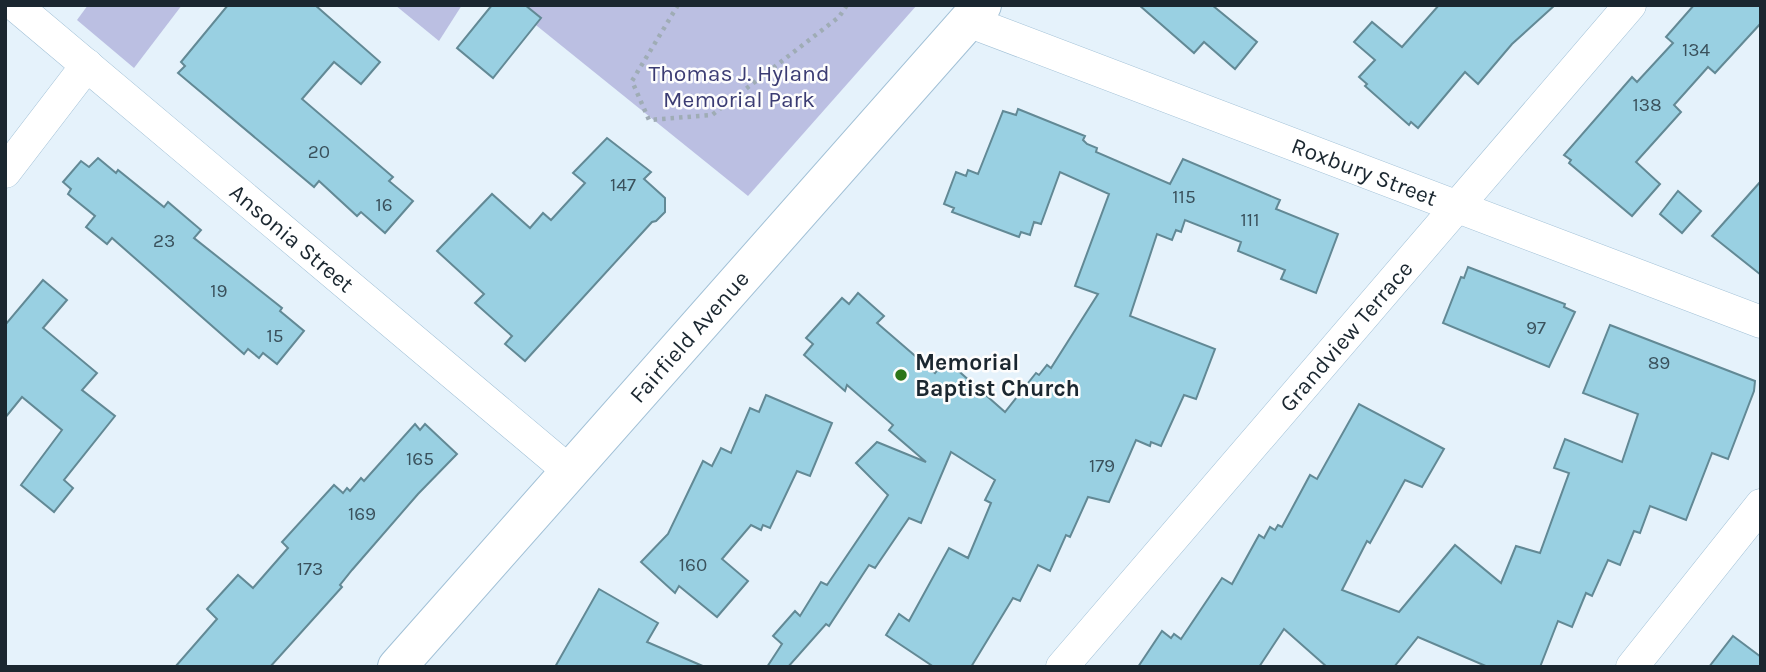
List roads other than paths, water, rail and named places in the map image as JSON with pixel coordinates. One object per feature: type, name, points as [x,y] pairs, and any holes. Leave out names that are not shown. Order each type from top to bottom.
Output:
[{"type":"main road","name":"Fairfield Avenue","points":[[397,667],[975,13]]},
{"type":"street","name":"Ansonia Street","points":[[15,5],[569,471]]},
{"type":"street","name":"Grandview Terrace","points":[[1062,667],[1630,5]]},
{"type":"street","name":"Roxbury Street","points":[[975,13],[1455,206],[1761,322]]},
{"type":"street","points":[[5,172],[87,65]]},
{"type":"street","points":[[1632,667],[1761,505]]},
{"type":"place","name":"Memorial Baptist Church","points":[[901,375]]},
{"type":"park label","name":"Thomas J. Hyland Memorial Park","points":[[739,86]]}]
